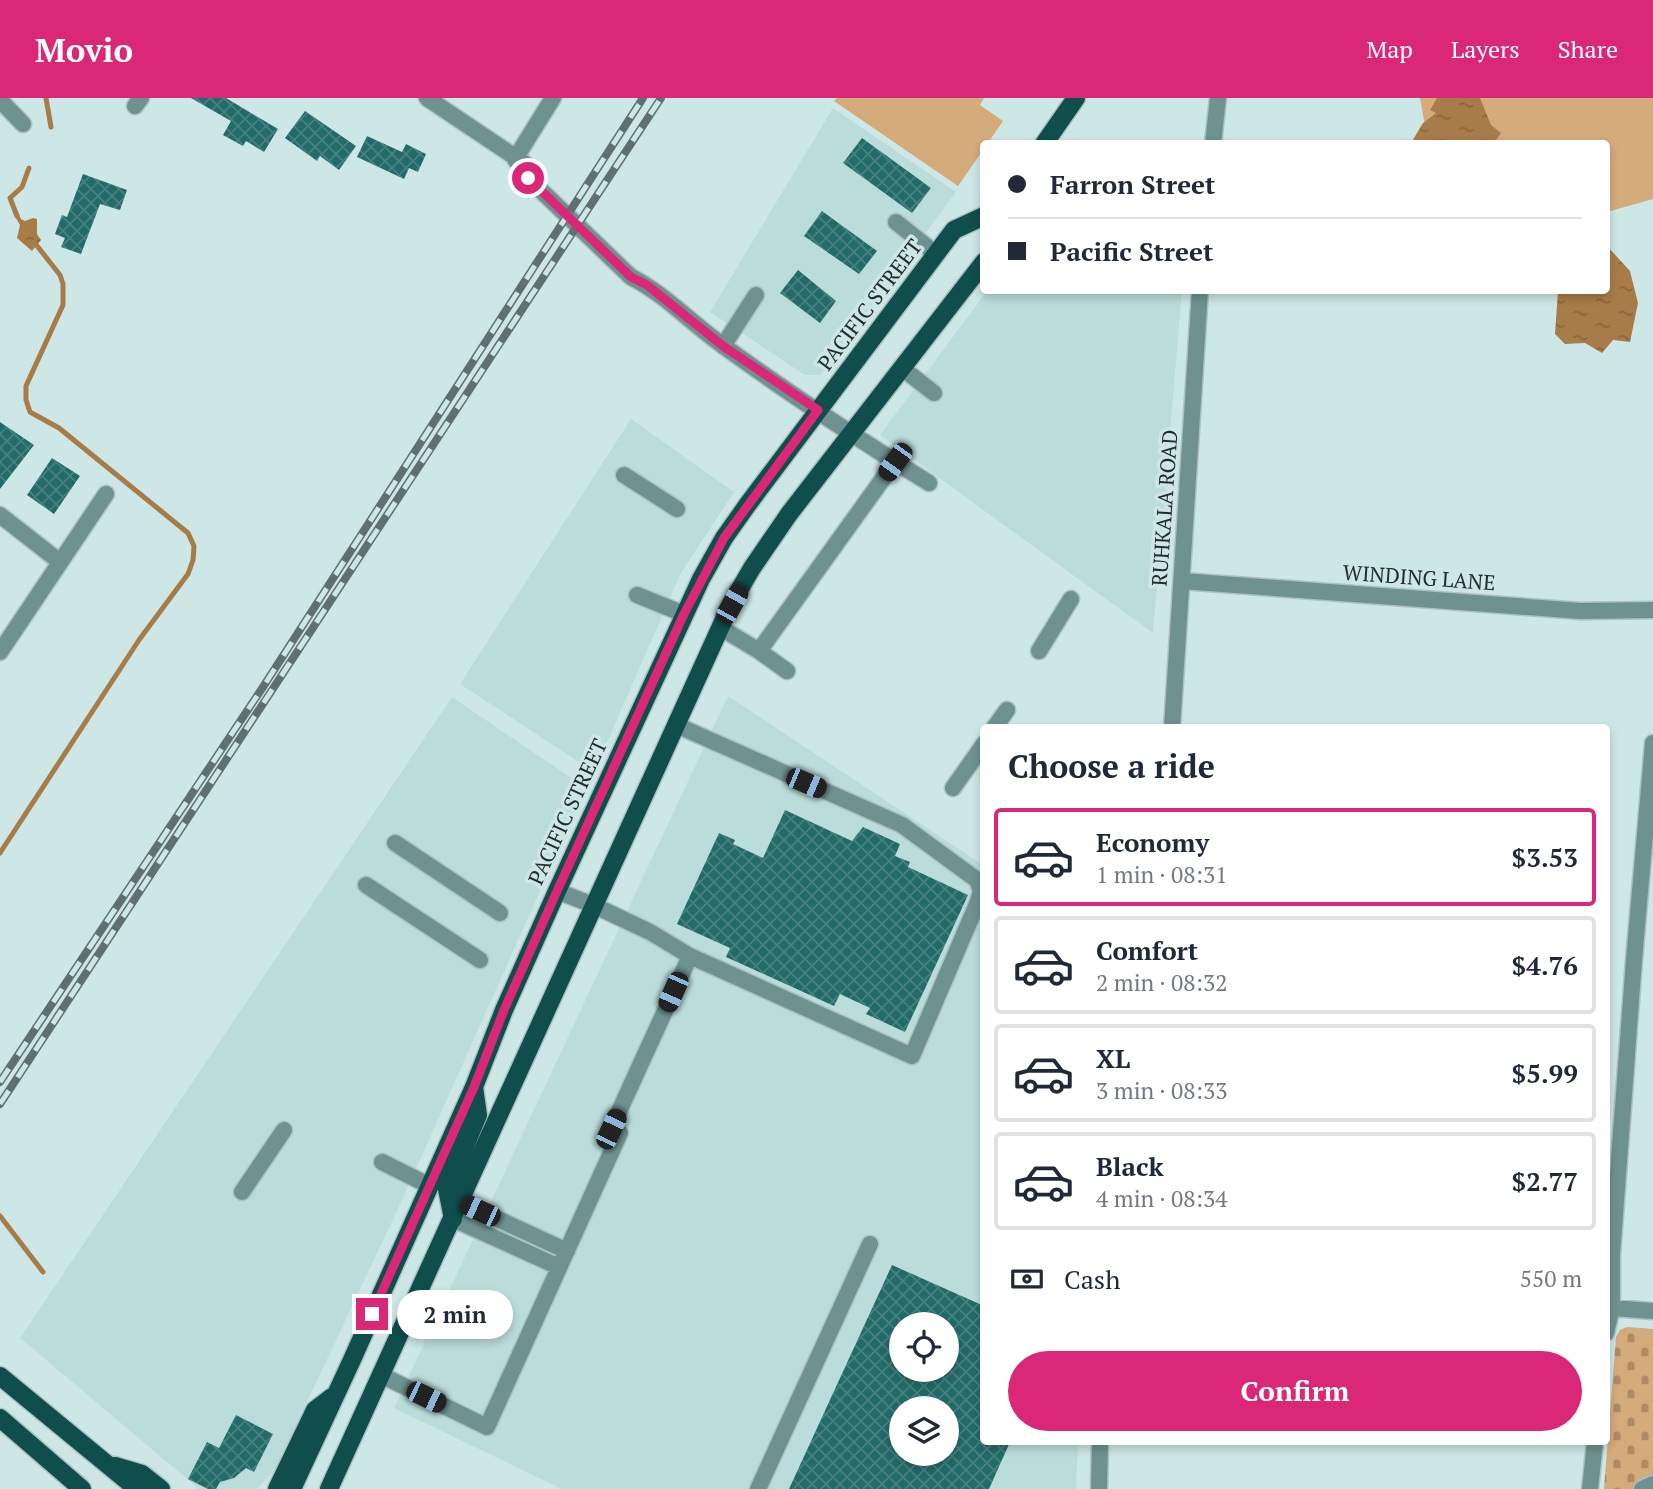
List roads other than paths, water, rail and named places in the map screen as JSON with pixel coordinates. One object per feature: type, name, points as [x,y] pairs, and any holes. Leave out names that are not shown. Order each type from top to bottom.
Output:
[{"type":"main road","points":[[1047,140],[1076,98]]},
{"type":"main road","name":"PACIFIC STREET","points":[[292,1489],[474,1087],[504,1010],[557,891],[684,614],[724,538],[954,230],[980,218]]},
{"type":"main road","points":[[329,1489],[593,905],[721,628],[752,568],[789,514],[980,267]]},
{"type":"main road","points":[[457,1210],[447,1189],[478,1115],[474,1087]]},
{"type":"main road","points":[[0,1376],[138,1489]]},
{"type":"main road","points":[[277,1489],[315,1410],[337,1392]]},
{"type":"main road","points":[[0,1418],[82,1489]]},
{"type":"main road","points":[[110,1465],[142,1474],[161,1489]]},
{"type":"street","points":[[427,98],[515,159],[528,178],[631,277],[647,285],[723,346],[929,483]]},
{"type":"street","points":[[515,159],[554,98]]},
{"type":"street","points":[[1213,140],[1218,98]]},
{"type":"street","points":[[0,100],[23,124]]},
{"type":"street","points":[[895,222],[936,254]]},
{"type":"street","name":"RUHKALA ROAD","points":[[1172,724],[1200,294]]},
{"type":"street","points":[[723,346],[756,295]]},
{"type":"street","points":[[902,368],[934,393]]},
{"type":"street","points":[[759,650],[895,462]]},
{"type":"street","points":[[624,475],[677,509]]},
{"type":"street","points":[[0,652],[106,494]]},
{"type":"street","points":[[0,515],[60,562]]},
{"type":"street","name":"WINDING LANE","points":[[1182,581],[1581,611],[1653,610]]},
{"type":"street","points":[[637,595],[684,614]]},
{"type":"street","points":[[1038,651],[1071,598]]},
{"type":"street","points":[[721,628],[759,650],[787,671]]},
{"type":"street","points":[[998,724],[1007,710]]},
{"type":"street","points":[[676,726],[902,825],[977,880],[980,888]]},
{"type":"street","points":[[1610,1293],[1653,743]]},
{"type":"street","points":[[953,788],[980,750]]},
{"type":"street","points":[[395,843],[500,913]]},
{"type":"street","points":[[366,885],[480,960]]},
{"type":"street","points":[[557,891],[650,932],[690,956],[912,1055],[980,893]]},
{"type":"street","points":[[381,1375],[487,1427],[567,1251],[690,956]]},
{"type":"street","points":[[242,1192],[284,1130]]},
{"type":"street","points":[[382,1162],[430,1186]]},
{"type":"street","points":[[457,1210],[567,1251]]},
{"type":"street","points":[[457,1210],[559,1267]]},
{"type":"street","points":[[758,1489],[870,1244]]},
{"type":"street","points":[[1610,1309],[1653,1311]]},
{"type":"street","points":[[1099,1489],[1102,1445]]},
{"type":"street","points":[[1591,1489],[1595,1445]]},
{"type":"water","points":[[1437,98],[1480,98],[1491,125],[1501,133],[1496,140],[1413,140],[1423,123],[1436,113],[1430,110]]},
{"type":"water","points":[[17,210],[25,221],[37,219],[37,234],[41,240],[32,251],[17,238],[20,225],[13,213]]},
{"type":"water","points":[[1610,249],[1630,271],[1638,303],[1630,342],[1613,340],[1602,353],[1585,343],[1565,344],[1555,334],[1558,294],[1610,294]]},
{"type":"waterway","points":[[46,98],[51,127]]},
{"type":"waterway","points":[[17,216],[10,198],[22,187],[29,168]]},
{"type":"waterway","points":[[0,853],[139,640],[188,574],[194,546],[188,533],[59,428],[30,412],[26,400],[26,386],[63,305],[60,275],[34,242]]},
{"type":"waterway","points":[[0,1216],[43,1272]]},
{"type":"railway","points":[[0,1082],[263,687],[643,98]]},
{"type":"railway","points":[[0,1104],[661,98]]}]
